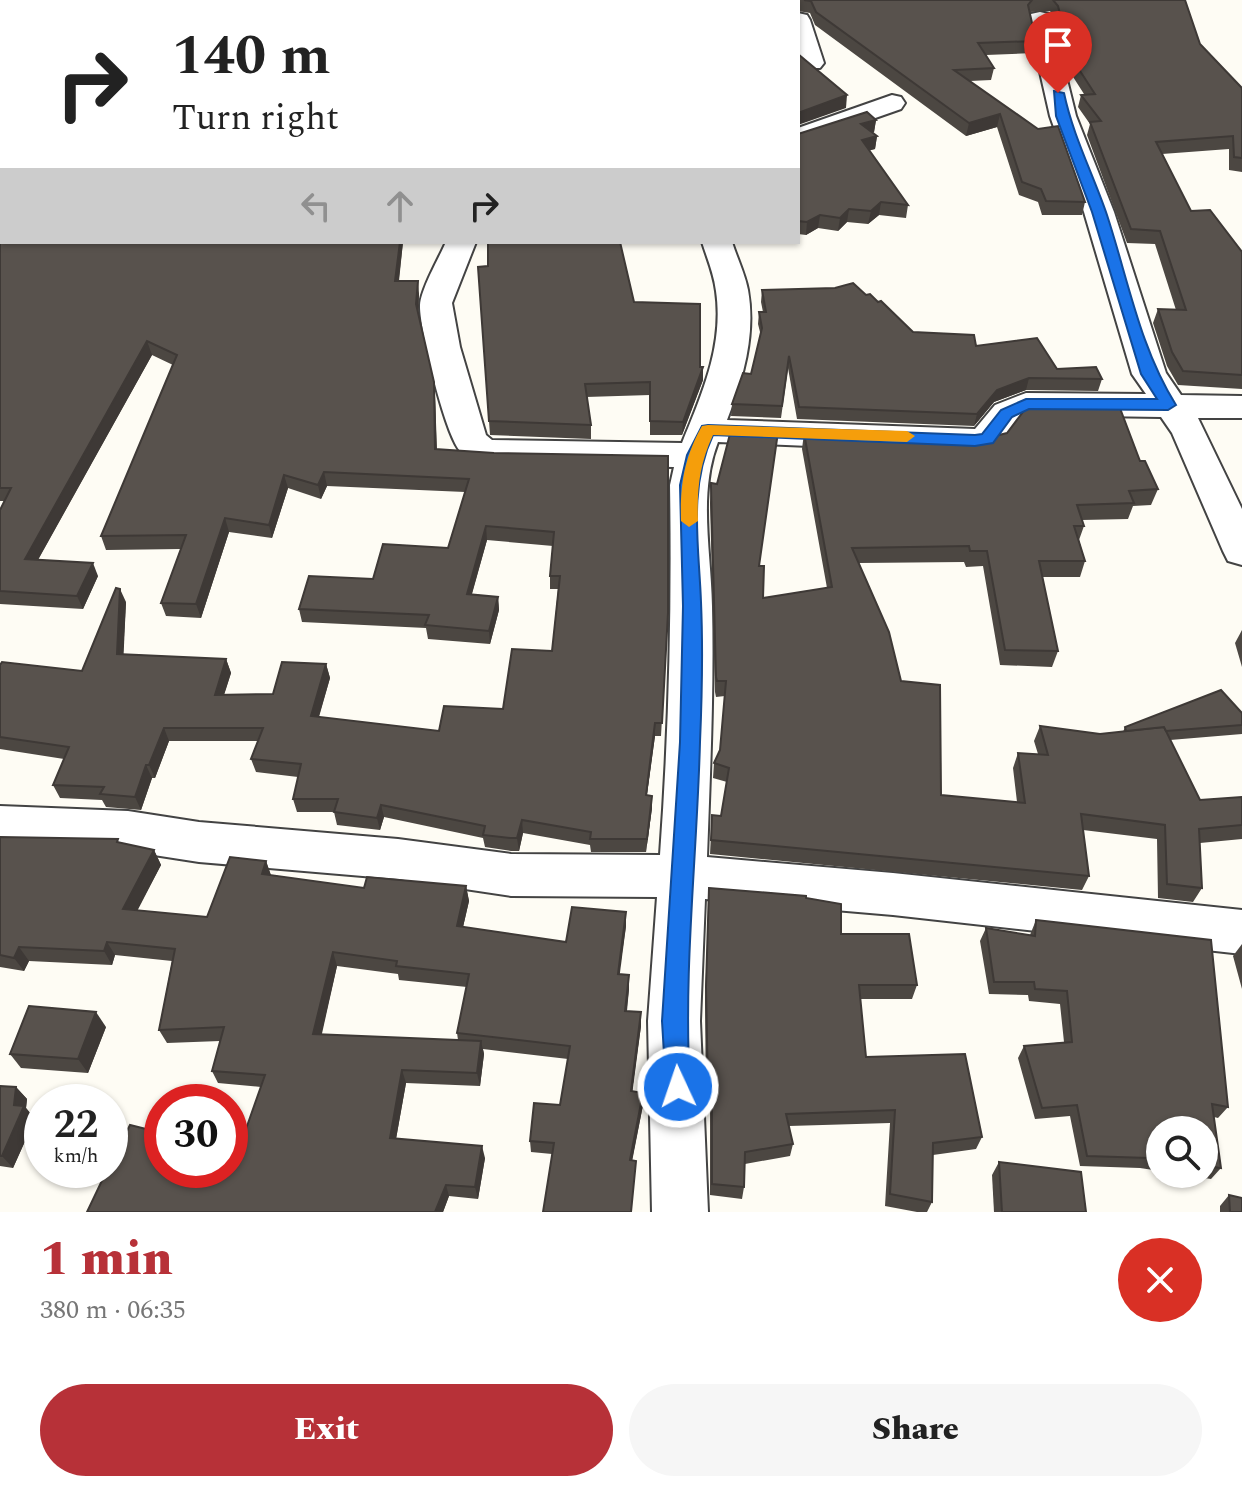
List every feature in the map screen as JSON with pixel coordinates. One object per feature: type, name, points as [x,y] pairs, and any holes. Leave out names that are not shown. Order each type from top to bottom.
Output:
[{"type":"street","points":[[1040,19],[1063,116],[1099,212],[1149,374],[1189,431],[1242,551]]},
{"type":"street","points":[[800,27],[811,63]]},
{"type":"street","points":[[800,136],[892,103]]},
{"type":"street","points":[[460,244],[436,303],[443,347],[469,439],[474,447],[487,452],[702,443],[975,441],[987,439],[1007,413],[1026,404],[1242,407]]},
{"type":"street","points":[[680,1212],[674,1021],[684,876],[692,606],[688,485],[727,376],[733,328],[732,290],[718,244]]},
{"type":"street","points":[[0,826],[128,831],[199,842],[398,859],[511,875],[684,876],[893,894],[1242,932]]},
{"type":"building","points":[[804,0],[1032,0],[1028,5],[1036,41],[978,43],[994,68],[954,70],[1038,129],[1058,126],[1085,202],[1046,201],[1041,189],[1022,182],[1000,114],[969,123],[816,12],[811,1]]},
{"type":"building","points":[[1053,0],[1185,0],[1200,44],[1242,88],[1242,158],[1234,157],[1233,136],[1156,142],[1191,211],[1210,210],[1242,252],[1242,375],[1183,371],[1172,352],[1158,309],[1186,310],[1160,231],[1131,229],[1090,122],[1101,121],[1081,95],[1095,94],[1071,57],[1058,6]]},
{"type":"building","points":[[800,56],[847,95],[800,112]]},
{"type":"building","points":[[867,112],[876,120],[861,124],[877,136],[862,140],[908,205],[881,202],[871,211],[849,209],[840,218],[820,215],[807,222],[800,221],[800,133]]},
{"type":"building","points":[[0,244],[400,244],[395,281],[418,281],[416,304],[434,382],[435,449],[668,456],[668,613],[662,723],[655,723],[646,795],[652,796],[647,839],[590,839],[591,832],[522,820],[517,838],[483,835],[485,826],[381,805],[377,818],[334,812],[338,799],[293,799],[301,764],[251,759],[263,728],[164,728],[135,797],[100,794],[104,787],[53,785],[69,747],[0,737],[0,665],[2,662],[82,671],[116,588],[120,589],[117,654],[226,659],[215,695],[273,694],[282,662],[326,664],[311,716],[439,731],[444,706],[503,709],[512,649],[552,651],[560,576],[550,576],[554,532],[486,526],[467,594],[498,597],[489,631],[425,625],[429,615],[299,609],[309,576],[373,579],[383,544],[448,548],[469,479],[324,472],[318,485],[284,475],[269,525],[225,518],[196,604],[161,603],[186,535],[101,536],[177,355],[147,341],[25,559],[93,563],[77,596],[0,591],[0,510],[11,488],[0,488]]},
{"type":"building","points":[[488,244],[620,244],[634,302],[700,304],[700,367],[703,367],[683,422],[650,421],[650,382],[585,384],[591,425],[489,421],[478,267],[488,266]]},
{"type":"building","points":[[853,283],[866,295],[870,294],[878,302],[881,301],[913,332],[974,335],[976,346],[1037,338],[1057,369],[1096,367],[1102,379],[1029,378],[997,390],[977,414],[799,407],[789,356],[782,406],[732,404],[743,373],[751,374],[762,328],[759,312],[766,312],[762,290],[835,288]]},
{"type":"building","points":[[1036,402],[1118,403],[1140,461],[1145,461],[1158,489],[1129,491],[1134,503],[1077,505],[1084,526],[1074,526],[1085,561],[1039,561],[1058,651],[1005,650],[987,551],[970,551],[969,546],[852,548],[889,632],[901,681],[940,685],[941,795],[1025,803],[1018,753],[1048,755],[1040,726],[1100,734],[1164,727],[1200,800],[1242,797],[1242,825],[1199,829],[1202,888],[1167,884],[1165,825],[1081,814],[1089,876],[711,840],[712,815],[721,816],[729,768],[714,763],[720,750],[726,681],[717,681],[716,677],[711,483],[717,484],[731,430],[778,432],[759,566],[764,566],[763,598],[832,587],[804,433],[979,440],[1007,433],[1026,408]]},
{"type":"building","points":[[1221,690],[1242,713],[1242,725],[1126,731],[1125,727]]},
{"type":"building","points":[[0,837],[118,839],[117,842],[154,850],[123,909],[207,917],[230,857],[266,861],[262,874],[364,888],[367,877],[466,886],[457,926],[566,942],[572,907],[626,912],[618,974],[629,975],[625,1011],[641,1012],[631,1091],[643,1093],[630,1160],[636,1161],[631,1212],[543,1212],[554,1143],[530,1141],[534,1103],[560,1105],[570,1046],[457,1033],[469,974],[396,966],[397,961],[333,952],[313,1034],[481,1041],[477,1073],[402,1070],[390,1138],[482,1146],[475,1187],[446,1185],[435,1212],[87,1212],[98,1188],[128,1188],[130,1125],[144,1128],[144,1188],[248,1188],[248,1123],[265,1075],[212,1071],[224,1027],[159,1030],[175,949],[107,942],[104,951],[19,947],[14,958],[0,955]]},
{"type":"building","points":[[709,888],[806,896],[841,904],[841,934],[909,934],[917,985],[859,985],[866,1057],[965,1054],[982,1137],[933,1143],[932,1202],[890,1194],[895,1110],[786,1114],[793,1144],[745,1152],[744,1187],[712,1184],[712,1091],[708,1091],[706,987]]},
{"type":"building","points":[[1036,920],[1211,940],[1228,1107],[1212,1104],[1214,1116],[1146,1116],[1146,1158],[1087,1156],[1077,1105],[1042,1108],[1024,1046],[1072,1042],[1067,991],[1035,989],[1034,982],[994,982],[986,928],[1035,936]]},
{"type":"building","points":[[29,1006],[96,1012],[78,1059],[10,1054]]},
{"type":"building","points":[[0,1086],[16,1087],[14,1105],[24,1106],[0,1156]]},
{"type":"building","points":[[999,1162],[1081,1172],[1086,1212],[1002,1212]]},
{"type":"building","points":[[1229,1195],[1242,1198],[1242,1212],[1230,1212]]},
{"type":"slow traffic","points":[[689,521],[688,485],[695,455],[708,430],[907,436]]},
{"type":"route","points":[[678,1087],[674,1021],[690,742],[692,606],[688,485],[695,455],[708,430],[762,434],[918,436],[975,441],[987,439],[1007,413],[1026,404],[1168,405],[1149,374],[1058,93]]}]
